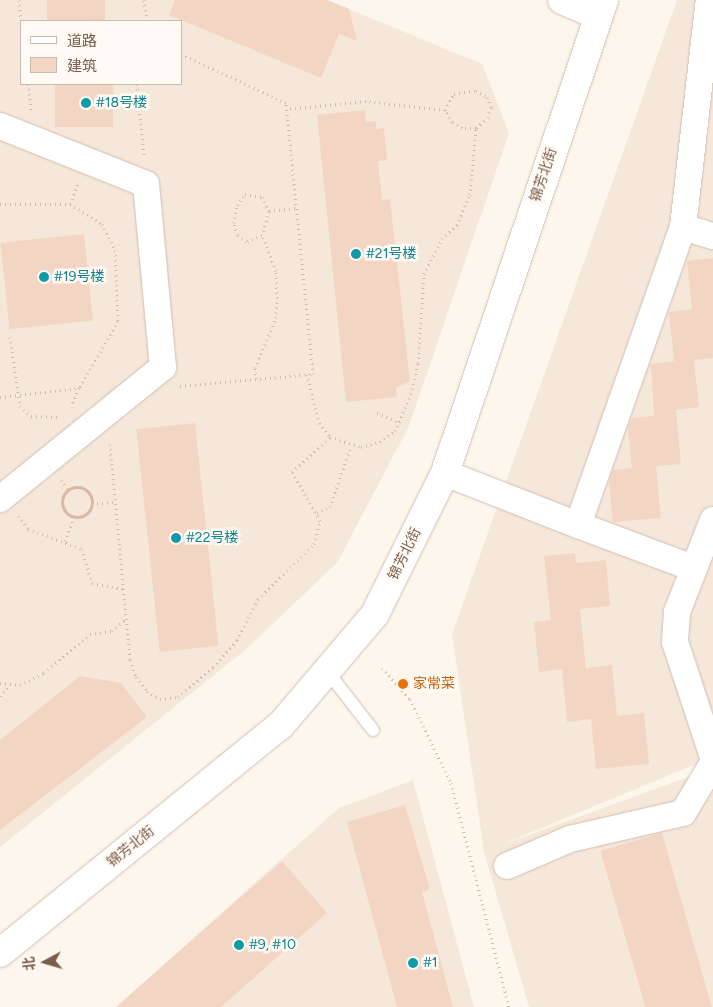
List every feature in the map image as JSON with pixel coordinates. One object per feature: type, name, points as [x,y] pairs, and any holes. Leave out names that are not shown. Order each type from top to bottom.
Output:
[{"type":"street","points":[[562,0],[601,8]]},
{"type":"street","points":[[578,525],[684,227],[709,0]]},
{"type":"street","name":"锦芳北街","points":[[0,953],[281,725],[375,614],[445,474],[601,8]]},
{"type":"street","points":[[0,126],[146,184],[163,367],[2,498]]},
{"type":"street","points":[[684,227],[713,236]]},
{"type":"street","points":[[445,474],[693,568]]},
{"type":"street","points":[[713,520],[677,612],[674,642],[713,757]]},
{"type":"street","points":[[506,866],[570,839],[682,813],[713,763]]},
{"type":"lane","points":[[327,671],[373,730]]},
{"type":"path","points":[[19,0],[21,20]]},
{"type":"path","points":[[144,0],[147,20]]},
{"type":"path","points":[[135,390],[313,374],[286,104],[182,54]]},
{"type":"path","points":[[137,85],[146,184]]},
{"type":"path","points":[[307,374],[319,423],[330,437],[352,446],[380,442],[400,422],[418,364],[424,274],[442,239],[457,225],[470,195],[476,128],[488,117],[491,107],[486,97],[476,90],[454,94],[445,110]]},
{"type":"path","points":[[287,109],[366,102],[445,110]]},
{"type":"path","points":[[445,110],[452,122],[462,128],[476,128]]},
{"type":"path","points":[[245,194],[262,197],[269,212],[262,235],[256,240],[242,240],[235,229],[236,208],[245,194]]},
{"type":"path","points":[[0,204],[70,204],[102,224],[115,250],[118,320],[68,411]]},
{"type":"path","points":[[269,212],[297,208]]},
{"type":"path","points":[[256,379],[255,368],[268,341],[276,308],[276,271],[262,235]]},
{"type":"path","points":[[10,337],[16,395],[30,416],[44,419],[63,414]]},
{"type":"path","points":[[0,397],[79,388]]},
{"type":"path","points":[[377,412],[400,422]]},
{"type":"path","points":[[107,413],[126,620],[136,677],[147,691],[160,699],[178,697],[213,667],[237,640],[258,599],[314,544],[320,521],[292,472],[330,437]]},
{"type":"path","points":[[317,513],[330,508],[352,446]]},
{"type":"path","points":[[65,541],[74,518],[88,513],[92,504],[87,490],[77,487],[68,490],[62,498],[63,508],[74,518]]},
{"type":"path","points":[[2,498],[28,529],[65,541],[82,549],[92,583],[124,589]]},
{"type":"path","points":[[92,504],[115,502]]},
{"type":"path","points":[[0,683],[20,685],[44,673],[90,634],[112,631],[126,620]]},
{"type":"path","points":[[382,668],[410,699],[451,783],[509,1007]]},
{"type":"path","points":[[0,696],[9,685]]},
{"type":"shaded area","points":[[0,0],[327,0],[482,64],[509,133],[409,426],[337,563],[244,651],[0,847]]},
{"type":"shaded area","points":[[677,0],[713,0],[713,757],[501,845],[713,768],[713,1007],[529,1007],[484,852],[452,634]]},
{"type":"shaded area","points":[[413,780],[474,1007],[116,1007],[339,808]]},
{"type":"building","points":[[47,0],[105,0],[105,20],[47,20]]},
{"type":"building","points":[[175,0],[327,0],[349,9],[357,41],[339,34],[321,78],[169,15]]},
{"type":"building","name":"#18号楼","points":[[55,85],[113,85],[113,127],[55,127]]},
{"type":"building","name":"#21号楼","points":[[365,110],[366,122],[376,121],[376,129],[384,128],[387,160],[378,161],[382,200],[390,199],[410,381],[396,388],[397,397],[346,402],[317,115]]},
{"type":"building","name":"#19号楼","points":[[84,234],[93,321],[10,329],[0,243]]},
{"type":"building","points":[[713,258],[713,358],[694,360],[699,407],[676,410],[681,464],[656,466],[661,518],[613,522],[609,484],[613,470],[632,468],[628,428],[632,418],[654,416],[651,364],[674,361],[669,312],[692,309],[687,261]]},
{"type":"building","name":"#22号楼","points":[[195,423],[218,646],[160,652],[136,429]]},
{"type":"building","points":[[575,553],[576,563],[606,560],[610,606],[580,609],[586,668],[612,665],[617,716],[644,713],[649,764],[596,769],[591,719],[567,722],[562,669],[539,672],[534,622],[551,620],[544,556]]},
{"type":"building","points":[[80,676],[121,683],[147,717],[0,830],[0,740]]},
{"type":"building","points":[[405,805],[430,889],[422,892],[453,1007],[397,1007],[347,822]]},
{"type":"building","points":[[662,833],[712,1007],[645,1007],[600,851]]},
{"type":"building","name":"#9, #10","points":[[282,861],[327,913],[221,1007],[116,1007]]},
{"type":"place","name":"#18号楼","points":[[86,103]]},
{"type":"place","name":"#21号楼","points":[[356,254]]},
{"type":"place","name":"#19号楼","points":[[44,277]]},
{"type":"place","name":"#22号楼","points":[[176,538]]},
{"type":"place","name":"家常菜","points":[[403,684]]},
{"type":"place","name":"#9, #10","points":[[239,945]]},
{"type":"place","name":"#1","points":[[413,963]]}]
